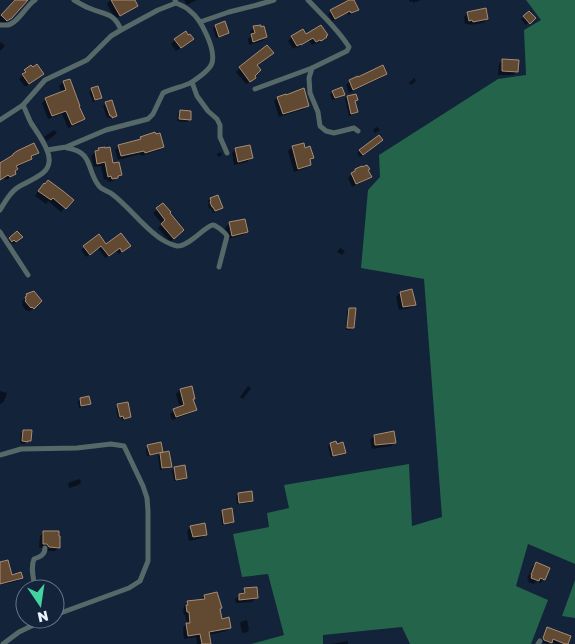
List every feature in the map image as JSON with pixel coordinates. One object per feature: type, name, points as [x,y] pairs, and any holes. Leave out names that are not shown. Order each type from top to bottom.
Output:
[{"type":"street","points":[[0,25],[9,25],[15,22],[35,0]]},
{"type":"street","points":[[74,0],[89,8],[106,13],[117,20],[121,30]]},
{"type":"street","points":[[200,22],[228,12],[274,0]]},
{"type":"street","points":[[255,89],[312,68],[346,51],[349,47],[308,0]]},
{"type":"street","points":[[0,120],[23,105],[45,80],[87,60],[111,36],[121,30],[176,1],[190,11],[200,22],[212,53],[212,64],[206,71],[192,82],[163,93],[153,114],[148,119],[106,130],[66,148]]},
{"type":"street","points":[[312,68],[309,78],[310,93],[318,112],[320,126],[326,131],[334,133],[354,128],[358,131]]},
{"type":"street","points":[[192,82],[197,96],[220,125],[220,137],[227,153]]},
{"type":"street","points":[[0,210],[16,188],[44,172],[49,164],[50,156],[23,105]]},
{"type":"street","points":[[47,150],[76,149],[89,162],[100,188],[111,193],[158,236],[171,244],[178,246],[184,244],[200,234],[207,226],[215,225],[226,233],[227,236],[219,267]]},
{"type":"street","points":[[0,232],[28,275]]},
{"type":"street","points":[[0,455],[21,449],[76,448],[111,444],[124,446],[144,486],[148,511],[148,561],[140,581],[128,588],[65,611]]},
{"type":"street","points":[[34,579],[32,563],[34,559],[45,552],[45,548]]},
{"type":"street","points":[[3,644],[24,629]]},
{"type":"green space","points":[[526,0],[575,0],[575,564],[528,544],[516,586],[548,600],[531,644],[410,644],[402,627],[323,635],[323,644],[251,644],[284,635],[268,574],[242,577],[233,534],[269,527],[267,513],[289,508],[284,485],[409,464],[412,526],[442,517],[424,279],[361,268],[368,190],[380,177],[379,155],[498,79],[526,75],[524,30],[541,20]]},
{"type":"green space","points":[[575,580],[575,618],[562,616]]},
{"type":"building","points":[[15,0],[28,0],[7,21],[1,15]]},
{"type":"building","points":[[111,0],[135,0],[138,6],[120,16]]},
{"type":"building","points":[[349,0],[354,0],[359,10],[351,13],[350,11],[335,19],[330,10]]},
{"type":"building","points":[[486,8],[488,19],[469,21],[467,12]]},
{"type":"building","points":[[529,11],[536,18],[530,24],[523,16]]},
{"type":"building","points":[[225,21],[229,33],[219,37],[215,25]]},
{"type":"building","points":[[261,25],[261,27],[264,26],[267,37],[253,42],[251,34],[255,33],[253,26]]},
{"type":"building","points":[[321,25],[328,35],[321,41],[316,42],[313,38],[297,46],[291,36],[303,29],[306,34]]},
{"type":"building","points":[[186,31],[194,39],[181,48],[174,39]]},
{"type":"building","points":[[267,45],[274,53],[257,65],[261,70],[255,76],[256,78],[250,82],[239,67]]},
{"type":"building","points":[[502,59],[519,60],[518,72],[502,71]]},
{"type":"building","points":[[37,64],[44,74],[29,84],[22,74],[31,65],[33,67]]},
{"type":"building","points":[[383,65],[387,74],[353,90],[349,80]]},
{"type":"building","points":[[70,79],[85,119],[72,125],[66,111],[52,116],[45,98],[66,90],[63,81]]},
{"type":"building","points":[[98,86],[102,98],[95,100],[91,88]]},
{"type":"building","points":[[342,87],[345,95],[335,98],[332,91]]},
{"type":"building","points":[[304,88],[309,106],[283,114],[277,97]]},
{"type":"building","points":[[356,94],[358,100],[355,101],[358,112],[351,114],[347,96]]},
{"type":"building","points":[[112,100],[117,116],[112,118],[105,102]]},
{"type":"building","points":[[180,110],[191,111],[191,120],[179,119]]},
{"type":"building","points":[[155,132],[156,134],[160,133],[164,147],[145,153],[144,151],[121,156],[118,145],[141,139],[140,137]]},
{"type":"building","points":[[379,135],[383,140],[363,155],[359,150]]},
{"type":"building","points":[[34,143],[39,153],[31,156],[32,159],[16,166],[18,169],[15,171],[16,174],[10,177],[8,175],[0,180],[0,163],[17,151]]},
{"type":"building","points":[[304,143],[305,148],[310,146],[314,158],[310,159],[311,165],[298,169],[292,146]]},
{"type":"building","points":[[250,145],[253,158],[238,162],[235,148]]},
{"type":"building","points":[[110,147],[113,163],[119,162],[122,175],[118,176],[118,178],[112,179],[111,176],[108,177],[105,162],[97,164],[95,151],[99,150],[98,148]]},
{"type":"building","points":[[367,165],[372,177],[356,184],[351,173],[355,169]]},
{"type":"building","points":[[48,180],[74,200],[66,209],[53,198],[51,200],[38,191]]},
{"type":"building","points":[[218,195],[223,208],[215,211],[210,198]]},
{"type":"building","points":[[163,203],[184,230],[174,239],[161,224],[165,220],[156,208]]},
{"type":"building","points":[[245,219],[248,232],[232,236],[229,222]]},
{"type":"building","points":[[17,231],[23,237],[16,242],[14,240],[12,242],[9,238]]},
{"type":"building","points":[[121,233],[131,246],[122,252],[120,248],[109,256],[101,246],[90,255],[83,246],[99,234],[106,244]]},
{"type":"building","points":[[412,289],[416,305],[403,307],[400,292]]},
{"type":"building","points":[[34,291],[42,301],[34,309],[25,301],[25,297],[27,296],[26,294]]},
{"type":"building","points":[[349,308],[356,308],[354,328],[347,328]]},
{"type":"building","points":[[192,386],[195,399],[193,399],[197,410],[176,417],[173,409],[184,405],[180,389]]},
{"type":"building","points":[[89,396],[91,404],[81,406],[80,398]]},
{"type":"building","points":[[128,402],[131,417],[124,419],[123,416],[120,417],[117,404]]},
{"type":"building","points":[[23,430],[32,430],[31,441],[22,441]]},
{"type":"building","points":[[394,431],[396,443],[375,445],[374,435]]},
{"type":"building","points":[[336,441],[337,444],[343,442],[346,453],[333,456],[330,443]]},
{"type":"building","points":[[161,442],[163,452],[150,455],[147,445]]},
{"type":"building","points":[[169,451],[172,467],[162,468],[160,453]]},
{"type":"building","points":[[185,465],[187,478],[176,480],[174,467]]},
{"type":"building","points":[[252,491],[253,501],[239,503],[238,493]]},
{"type":"building","points":[[232,508],[234,522],[224,524],[222,510]]},
{"type":"building","points":[[205,523],[207,535],[193,537],[190,526]]},
{"type":"building","points":[[43,531],[59,531],[60,548],[49,547],[47,544],[43,544]]},
{"type":"building","points":[[8,560],[12,575],[21,572],[23,578],[0,584],[0,562]]},
{"type":"building","points":[[536,562],[550,568],[545,580],[540,578],[539,581],[531,578]]},
{"type":"building","points":[[257,587],[258,598],[239,600],[239,594],[245,593],[244,588]]},
{"type":"building","points":[[217,592],[222,608],[220,609],[222,619],[229,617],[231,628],[209,632],[211,644],[202,644],[200,634],[188,636],[186,623],[190,623],[186,605],[188,605],[187,601],[205,599],[204,595]]},
{"type":"building","points":[[547,627],[571,636],[568,644],[553,639],[552,643],[544,640]]}]
